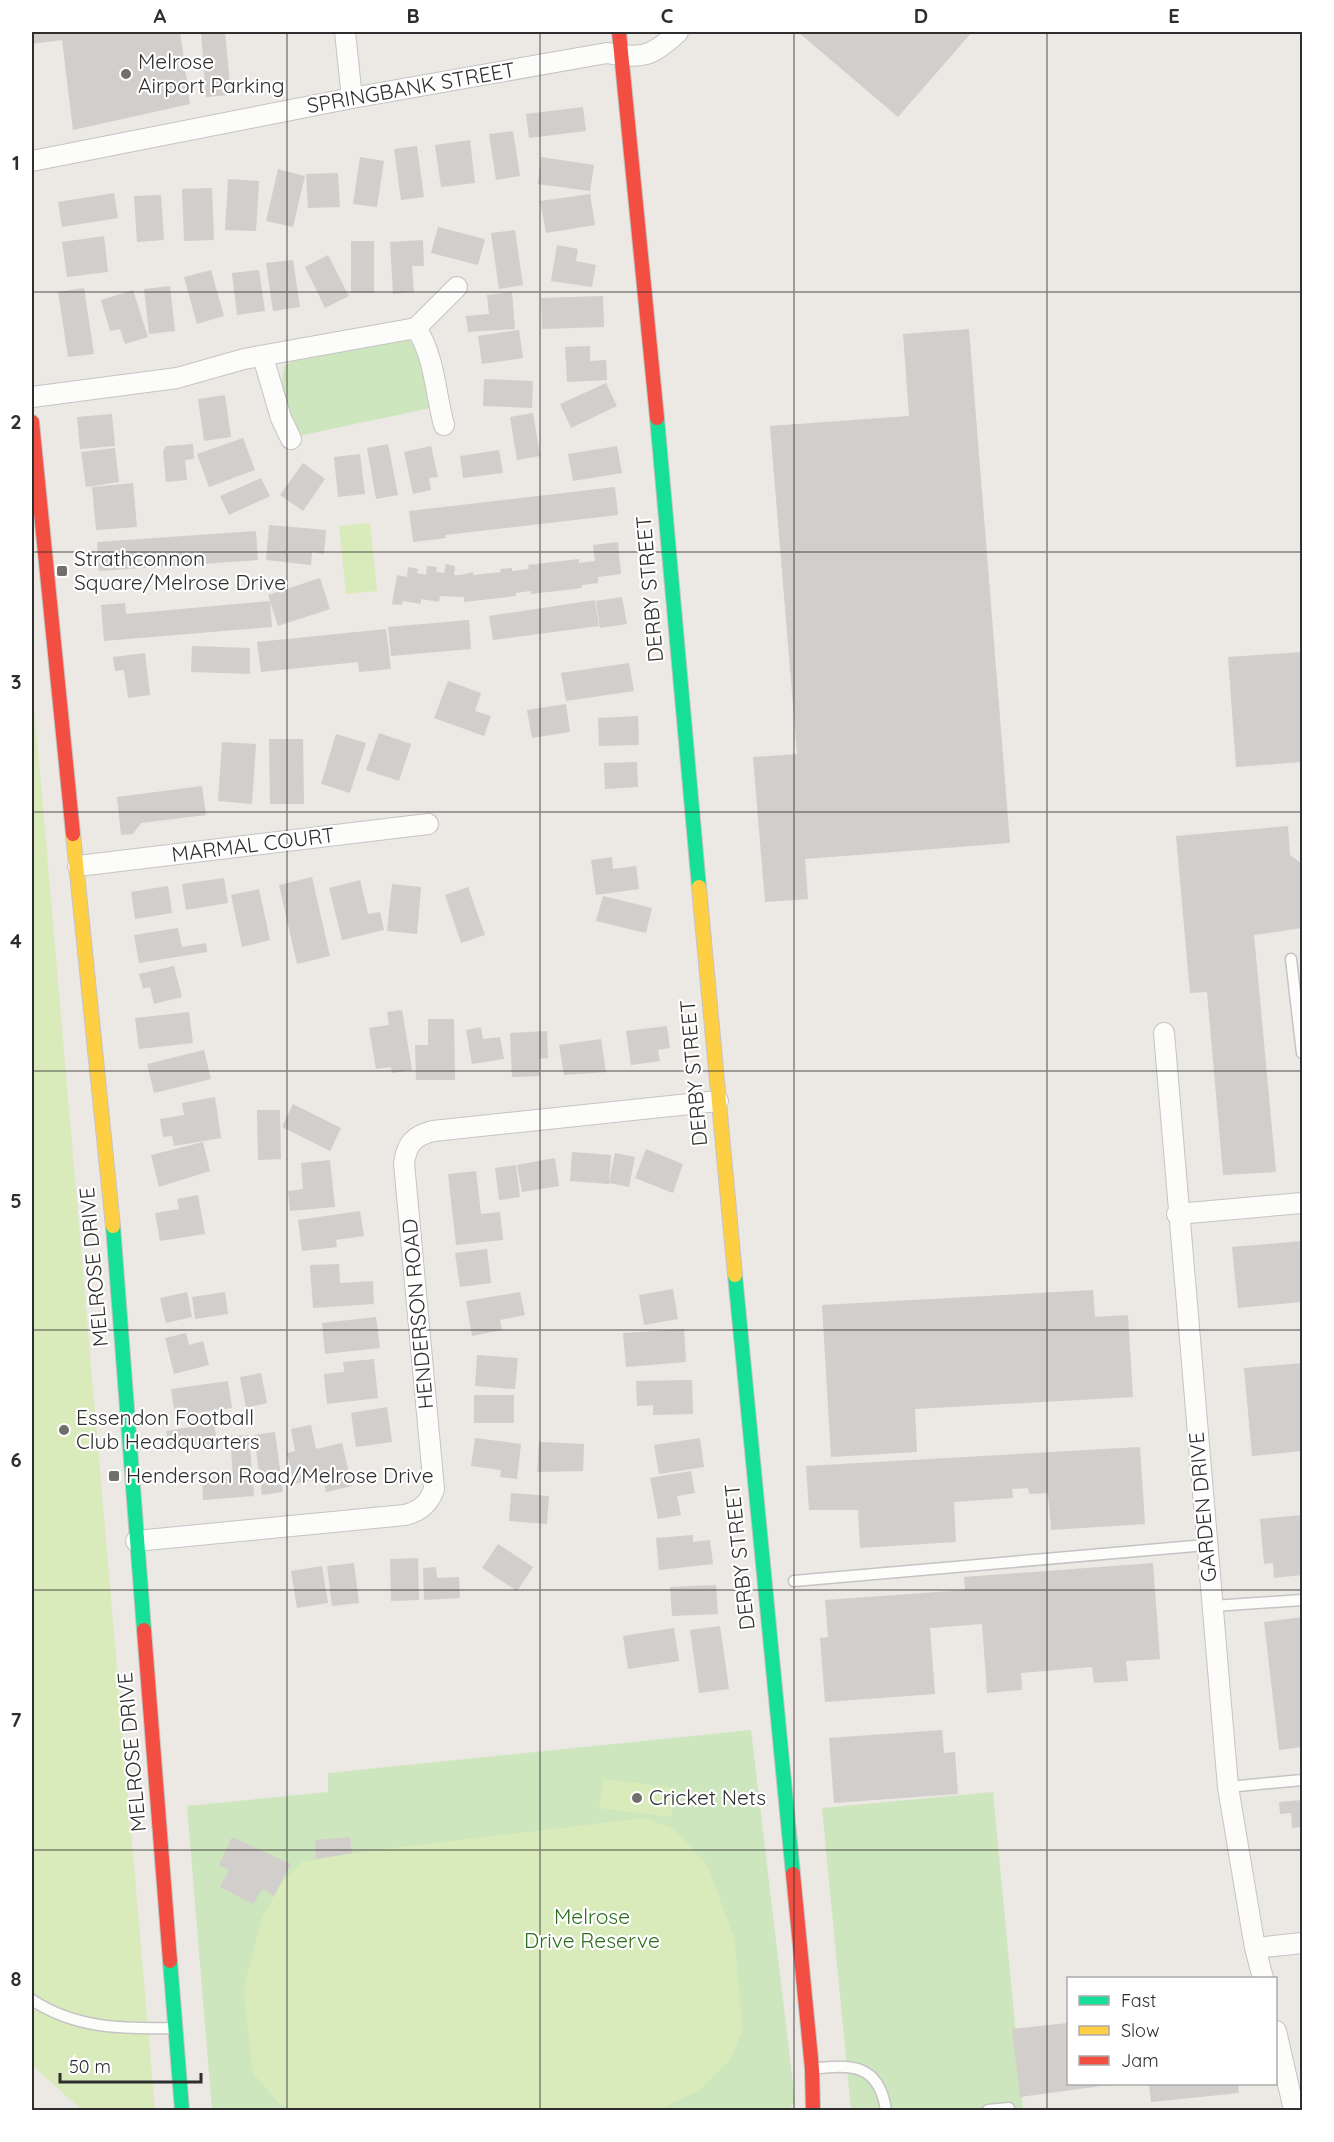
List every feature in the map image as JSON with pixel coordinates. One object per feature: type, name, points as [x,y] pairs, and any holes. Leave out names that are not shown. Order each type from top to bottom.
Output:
[{"type":"street","points":[[345,32],[352,98]]},
{"type":"street","name":"DERBY STREET","points":[[619,32],[637,198],[718,1101],[812,2069],[813,2110]]},
{"type":"street","name":"SPRINGBANK STREET","points":[[32,161],[352,98],[607,53],[639,58],[651,54],[678,32]]},
{"type":"street","points":[[32,397],[177,378],[244,358],[263,357],[416,328],[457,287]]},
{"type":"street","points":[[416,328],[430,351],[435,393],[444,425]]},
{"type":"street","points":[[263,357],[281,418],[291,439]]},
{"type":"street","name":"MELROSE DRIVE","points":[[32,422],[78,866],[112,1228],[182,2110]]},
{"type":"street","name":"MARMAL COURT","points":[[78,866],[428,824]]},
{"type":"street","name":"GARDEN DRIVE","points":[[1164,1033],[1177,1214],[1228,1787],[1255,1948],[1263,1977]]},
{"type":"street","name":"HENDERSON ROAD","points":[[136,1541],[405,1515],[417,1512],[431,1497],[434,1489],[404,1163],[410,1141],[418,1135],[433,1131],[718,1101]]},
{"type":"street","points":[[1177,1214],[1302,1203]]},
{"type":"street","points":[[1255,1948],[1302,1943]]},
{"type":"street","points":[[1277,2039],[1294,2110]]},
{"type":"lane","points":[[1291,959],[1302,1053]]},
{"type":"lane","points":[[794,1581],[1206,1545]]},
{"type":"lane","points":[[1212,1606],[1302,1600]]},
{"type":"lane","points":[[1228,1787],[1302,1779]]},
{"type":"lane","points":[[32,2000],[59,2016],[84,2024],[121,2029],[176,2028]]},
{"type":"lane","points":[[812,2069],[846,2065],[858,2068],[878,2083],[883,2091],[886,2110]]},
{"type":"lane","points":[[988,2110],[1009,2109]]},
{"type":"green space","points":[[406,339],[420,351],[424,360],[427,369],[430,408],[299,436],[281,388],[284,367],[292,360]]},
{"type":"green space","points":[[370,523],[377,591],[346,594],[339,526]]},
{"type":"green space","name":"Essendon Football Club Headquarters","points":[[32,688],[155,2110],[82,2110],[32,2065]]},
{"type":"green space","name":"Melrose Drive Reserve","points":[[751,1730],[795,2101],[789,2110],[212,2110],[187,1806],[328,1792],[328,1773]]},
{"type":"green space","name":"Cricket Nets","points":[[603,1779],[676,1788],[671,1817],[599,1808]]},
{"type":"green space","points":[[993,1792],[1023,2110],[851,2110],[822,1808]]},
{"type":"green space","name":"Melrose Drive Reserve","points":[[644,1818],[673,1828],[707,1865],[734,1937],[743,2029],[730,2060],[700,2090],[658,2110],[294,2110],[278,2102],[253,2073],[243,1990],[261,1921],[281,1883],[302,1862],[367,1851]]},
{"type":"building","name":"Melrose Airport Parking","points":[[32,32],[180,32],[190,104],[73,130],[62,40],[32,44]]},
{"type":"building","points":[[201,32],[225,32],[231,95],[206,97]]},
{"type":"building","points":[[798,32],[972,32],[898,117]]},
{"type":"building","points":[[583,107],[586,131],[529,138],[526,114]]},
{"type":"building","points":[[513,131],[520,176],[496,180],[489,134]]},
{"type":"building","points":[[470,140],[475,183],[441,187],[435,145]]},
{"type":"building","points":[[417,146],[424,197],[401,200],[394,149]]},
{"type":"building","points":[[360,157],[384,161],[377,207],[353,204]]},
{"type":"building","points":[[541,157],[594,165],[590,191],[538,184]]},
{"type":"building","points":[[278,169],[305,176],[293,227],[266,221]]},
{"type":"building","points":[[338,173],[340,207],[308,208],[306,174]]},
{"type":"building","points":[[228,179],[259,181],[256,231],[225,230]]},
{"type":"building","points":[[212,188],[214,240],[184,241],[182,189]]},
{"type":"building","points":[[114,193],[118,218],[62,227],[58,202]]},
{"type":"building","points":[[590,194],[595,225],[546,233],[540,201]]},
{"type":"building","points":[[161,195],[164,240],[137,242],[134,196]]},
{"type":"building","points":[[438,227],[485,239],[478,265],[431,253]]},
{"type":"building","points":[[515,230],[523,285],[499,289],[491,233]]},
{"type":"building","points":[[104,236],[108,272],[67,277],[62,242]]},
{"type":"building","points":[[423,240],[424,266],[412,266],[414,292],[393,294],[390,242]]},
{"type":"building","points":[[351,241],[374,241],[374,293],[351,293]]},
{"type":"building","points":[[557,245],[578,249],[576,261],[596,265],[592,287],[551,281]]},
{"type":"building","points":[[328,255],[349,296],[325,308],[305,267]]},
{"type":"building","points":[[293,260],[300,307],[273,311],[266,263]]},
{"type":"building","points":[[211,270],[224,316],[197,324],[184,277]]},
{"type":"building","points":[[259,270],[265,311],[237,315],[232,273]]},
{"type":"building","points":[[170,286],[175,331],[149,334],[144,289]]},
{"type":"building","points":[[84,288],[94,354],[68,357],[58,292]]},
{"type":"building","points":[[133,290],[148,337],[125,344],[120,329],[110,331],[101,300]]},
{"type":"building","points":[[512,292],[515,329],[468,332],[466,316],[489,314],[487,295]]},
{"type":"building","points":[[603,296],[604,327],[542,329],[541,298]]},
{"type":"building","points":[[969,329],[1010,843],[805,859],[808,899],[765,902],[753,757],[797,754],[770,426],[909,416],[903,334]]},
{"type":"building","points":[[519,330],[523,358],[482,364],[478,336]]},
{"type":"building","points":[[590,346],[590,361],[606,360],[607,380],[567,382],[565,347]]},
{"type":"building","points":[[484,379],[533,381],[532,408],[483,406]]},
{"type":"building","points":[[606,383],[617,406],[571,428],[560,404]]},
{"type":"building","points":[[225,395],[231,437],[204,441],[198,399]]},
{"type":"building","points":[[533,413],[540,456],[517,460],[510,417]]},
{"type":"building","points":[[112,414],[115,446],[80,449],[77,417]]},
{"type":"building","points":[[243,438],[255,470],[209,487],[197,454]]},
{"type":"building","points":[[193,444],[194,459],[185,460],[187,480],[166,482],[163,451],[166,446]]},
{"type":"building","points":[[388,444],[398,495],[376,499],[367,448]]},
{"type":"building","points":[[431,446],[438,477],[429,478],[431,490],[413,494],[404,452]]},
{"type":"building","points":[[617,446],[622,473],[573,481],[568,454]]},
{"type":"building","points":[[115,448],[119,482],[86,487],[81,452]]},
{"type":"building","points":[[499,450],[503,473],[463,478],[460,456]]},
{"type":"building","points":[[360,454],[365,494],[338,497],[334,457]]},
{"type":"building","points":[[303,463],[325,479],[303,511],[280,495]]},
{"type":"building","points":[[261,478],[270,496],[229,515],[220,496]]},
{"type":"building","points":[[133,483],[137,527],[96,530],[92,487]]},
{"type":"building","points":[[615,487],[618,515],[445,535],[446,538],[413,542],[409,511]]},
{"type":"building","points":[[269,525],[326,530],[324,554],[312,552],[311,565],[266,560]]},
{"type":"building","points":[[256,531],[258,560],[99,571],[97,542]]},
{"type":"building","points":[[618,542],[621,574],[598,577],[598,583],[582,585],[582,588],[531,594],[531,591],[516,593],[516,596],[464,602],[464,597],[440,596],[439,602],[421,599],[421,604],[403,601],[402,605],[392,604],[397,575],[407,577],[408,567],[418,569],[417,573],[426,575],[427,566],[437,567],[436,572],[444,573],[446,564],[455,566],[454,575],[501,572],[500,569],[512,568],[512,571],[529,569],[528,565],[579,559],[579,563],[595,561],[593,545]]},
{"type":"building","points":[[320,578],[330,609],[278,626],[268,595]]},
{"type":"building","points":[[622,597],[627,624],[600,628],[596,601]]},
{"type":"building","points":[[595,600],[599,626],[493,640],[489,616]]},
{"type":"building","points":[[270,601],[272,627],[104,641],[101,605],[125,603],[126,614]]},
{"type":"building","points":[[469,620],[471,649],[391,656],[388,627]]},
{"type":"building","points":[[386,629],[391,669],[359,672],[358,662],[261,672],[257,642]]},
{"type":"building","points":[[192,646],[250,648],[250,674],[191,672]]},
{"type":"building","points":[[1302,652],[1302,762],[1236,767],[1228,657]]},
{"type":"building","points":[[145,653],[150,695],[128,698],[124,670],[115,671],[113,657]]},
{"type":"building","points":[[629,663],[634,691],[566,701],[561,673]]},
{"type":"building","points":[[448,681],[481,693],[475,711],[491,716],[484,736],[434,718]]},
{"type":"building","points":[[566,704],[570,732],[532,738],[527,710]]},
{"type":"building","points":[[638,716],[639,745],[599,746],[598,718]]},
{"type":"building","points":[[379,733],[411,744],[399,781],[366,770]]},
{"type":"building","points":[[336,734],[366,743],[350,793],[321,784]]},
{"type":"building","points":[[269,739],[303,739],[304,804],[270,804]]},
{"type":"building","points":[[222,742],[256,744],[252,804],[218,801]]},
{"type":"building","points":[[637,762],[638,787],[605,789],[604,763]]},
{"type":"building","points":[[202,786],[206,815],[141,823],[133,834],[121,835],[117,797]]},
{"type":"building","points":[[1288,826],[1290,855],[1302,864],[1302,928],[1254,935],[1276,1172],[1223,1175],[1207,992],[1190,993],[1176,836]]},
{"type":"building","points":[[612,857],[613,869],[636,866],[639,889],[596,895],[591,860]]},
{"type":"building","points":[[312,877],[330,956],[297,964],[279,885]]},
{"type":"building","points":[[224,878],[228,903],[186,910],[182,884]]},
{"type":"building","points":[[360,880],[368,914],[380,912],[384,930],[342,940],[329,888]]},
{"type":"building","points":[[392,884],[421,887],[417,934],[387,931]]},
{"type":"building","points":[[168,886],[172,913],[135,919],[131,892]]},
{"type":"building","points":[[468,887],[485,935],[461,943],[445,895]]},
{"type":"building","points":[[259,889],[270,940],[242,947],[231,895]]},
{"type":"building","points":[[603,896],[652,908],[646,933],[596,921]]},
{"type":"building","points":[[178,928],[182,947],[206,943],[207,952],[139,963],[134,935]]},
{"type":"building","points":[[174,966],[182,997],[154,1004],[150,987],[143,989],[139,974]]},
{"type":"building","points":[[402,1010],[412,1070],[392,1073],[391,1067],[376,1069],[369,1028],[389,1025],[387,1012]]},
{"type":"building","points":[[189,1012],[193,1043],[139,1049],[135,1018]]},
{"type":"building","points":[[428,1019],[454,1019],[455,1080],[416,1080],[415,1045],[428,1045]]},
{"type":"building","points":[[667,1026],[670,1048],[658,1050],[660,1061],[631,1065],[626,1031]]},
{"type":"building","points":[[481,1027],[483,1039],[500,1037],[504,1059],[472,1064],[466,1030]]},
{"type":"building","points":[[547,1031],[548,1058],[539,1059],[540,1076],[512,1077],[510,1033]]},
{"type":"building","points":[[601,1039],[606,1072],[564,1075],[559,1045]]},
{"type":"building","points":[[204,1050],[211,1079],[154,1093],[147,1064]]},
{"type":"building","points":[[215,1097],[221,1138],[174,1146],[172,1136],[163,1137],[160,1119],[184,1115],[182,1103]]},
{"type":"building","points":[[293,1104],[341,1128],[330,1151],[282,1127]]},
{"type":"building","points":[[257,1110],[280,1110],[281,1159],[258,1160]]},
{"type":"building","points":[[203,1142],[210,1171],[159,1187],[151,1155]]},
{"type":"building","points":[[646,1149],[683,1164],[673,1193],[635,1178]]},
{"type":"building","points":[[572,1152],[611,1155],[609,1184],[570,1181]]},
{"type":"building","points":[[615,1153],[635,1157],[629,1187],[609,1183]]},
{"type":"building","points":[[555,1158],[559,1186],[522,1192],[517,1165]]},
{"type":"building","points":[[330,1160],[335,1207],[290,1211],[288,1191],[303,1189],[301,1163]]},
{"type":"building","points":[[516,1165],[520,1197],[499,1200],[495,1168]]},
{"type":"building","points":[[476,1171],[481,1214],[500,1212],[503,1240],[456,1245],[448,1174]]},
{"type":"building","points":[[198,1195],[205,1234],[160,1241],[155,1213],[179,1209],[177,1199]]},
{"type":"building","points":[[360,1211],[364,1236],[336,1240],[337,1247],[302,1251],[298,1220]]},
{"type":"building","points":[[1302,1241],[1302,1302],[1238,1308],[1232,1247]]},
{"type":"building","points":[[487,1249],[491,1283],[460,1287],[455,1253]]},
{"type":"building","points":[[339,1264],[340,1283],[373,1281],[374,1304],[313,1308],[310,1265]]},
{"type":"building","points":[[673,1289],[678,1319],[644,1325],[639,1295]]},
{"type":"building","points":[[1093,1290],[1095,1317],[1128,1315],[1133,1397],[915,1409],[917,1452],[831,1457],[822,1305]]},
{"type":"building","points":[[187,1292],[192,1317],[166,1323],[160,1298]]},
{"type":"building","points":[[225,1292],[228,1314],[195,1319],[192,1297]]},
{"type":"building","points":[[520,1292],[525,1315],[500,1320],[502,1330],[472,1336],[466,1301]]},
{"type":"building","points":[[376,1317],[380,1348],[325,1354],[322,1323]]},
{"type":"building","points":[[684,1329],[686,1362],[626,1367],[623,1333]]},
{"type":"building","points":[[186,1333],[189,1345],[203,1341],[209,1365],[174,1374],[165,1338]]},
{"type":"building","points":[[477,1355],[518,1358],[515,1389],[475,1386]]},
{"type":"building","points":[[374,1359],[378,1398],[327,1404],[324,1374],[344,1372],[343,1362]]},
{"type":"building","points":[[1302,1363],[1302,1451],[1252,1456],[1244,1368]]},
{"type":"building","points":[[261,1373],[267,1403],[246,1408],[240,1377]]},
{"type":"building","points":[[692,1380],[693,1414],[653,1415],[653,1405],[637,1406],[636,1381]]},
{"type":"building","points":[[228,1381],[232,1408],[175,1416],[171,1389]]},
{"type":"building","points":[[474,1395],[514,1395],[514,1423],[474,1423]]},
{"type":"building","points":[[387,1407],[392,1442],[356,1447],[351,1413]]},
{"type":"building","points":[[214,1423],[217,1443],[170,1452],[166,1431]]},
{"type":"building","points":[[311,1425],[316,1449],[342,1443],[352,1486],[326,1492],[323,1478],[294,1484],[287,1453],[295,1451],[291,1429]]},
{"type":"building","points":[[275,1432],[283,1492],[262,1495],[254,1435]]},
{"type":"building","points":[[249,1435],[254,1496],[203,1500],[202,1478],[233,1476],[230,1436]]},
{"type":"building","points":[[475,1438],[521,1444],[517,1479],[500,1477],[501,1470],[471,1466]]},
{"type":"building","points":[[700,1438],[704,1467],[659,1474],[654,1445]]},
{"type":"building","points":[[539,1442],[584,1444],[583,1471],[537,1472]]},
{"type":"building","points":[[1140,1447],[1145,1524],[1051,1530],[1048,1493],[1029,1494],[1028,1488],[1012,1489],[1013,1498],[954,1502],[956,1542],[860,1548],[858,1510],[809,1510],[806,1466]]},
{"type":"building","points":[[691,1471],[695,1493],[677,1496],[681,1515],[658,1519],[650,1478]]},
{"type":"building","points":[[511,1493],[549,1496],[547,1524],[509,1521]]},
{"type":"building","points":[[1302,1515],[1302,1575],[1274,1578],[1273,1563],[1264,1564],[1260,1519]]},
{"type":"building","points":[[693,1535],[693,1542],[710,1540],[713,1564],[659,1570],[656,1538]]},
{"type":"building","points":[[498,1544],[533,1567],[517,1591],[482,1568]]},
{"type":"building","points":[[418,1558],[419,1600],[391,1601],[390,1559]]},
{"type":"building","points":[[354,1563],[359,1603],[332,1606],[327,1566]]},
{"type":"building","points":[[1153,1563],[1160,1659],[1126,1661],[1128,1681],[1094,1683],[1092,1667],[1021,1673],[1022,1690],[987,1693],[982,1624],[930,1628],[935,1694],[825,1702],[820,1638],[828,1637],[825,1600],[965,1590],[964,1577]]},
{"type":"building","points":[[322,1566],[328,1603],[297,1608],[291,1571]]},
{"type":"building","points":[[436,1567],[437,1578],[459,1577],[460,1598],[424,1600],[423,1568]]},
{"type":"building","points":[[716,1585],[718,1614],[672,1616],[670,1587]]},
{"type":"building","points":[[1302,1617],[1302,1747],[1279,1750],[1264,1622]]},
{"type":"building","points":[[720,1626],[729,1689],[699,1693],[690,1630]]},
{"type":"building","points":[[674,1628],[679,1661],[628,1669],[623,1636]]},
{"type":"building","points":[[942,1730],[944,1753],[955,1752],[958,1794],[834,1803],[829,1738]]},
{"type":"building","points":[[1302,1800],[1302,1827],[1292,1828],[1291,1813],[1280,1814],[1279,1802]]},
{"type":"building","points":[[232,1837],[291,1864],[274,1896],[262,1889],[253,1904],[220,1887],[229,1870],[219,1865]]},
{"type":"building","points":[[350,1837],[352,1853],[316,1859],[315,1840]]},
{"type":"building","points":[[1067,2023],[1067,2085],[1109,2085],[1020,2097],[1012,2029]]},
{"type":"building","points":[[1149,2085],[1238,2085],[1239,2093],[1151,2102]]},
{"type":"traffic: fast","points":[[657,418],[699,887]]},
{"type":"traffic: fast","points":[[113,1226],[144,1630]]},
{"type":"traffic: fast","points":[[735,1275],[793,1874]]},
{"type":"traffic: fast","points":[[170,1961],[182,2110]]},
{"type":"traffic: slow","points":[[73,834],[113,1226]]},
{"type":"traffic: slow","points":[[699,887],[735,1275]]},
{"type":"traffic: jam","points":[[619,32],[657,418]]},
{"type":"traffic: jam","points":[[32,422],[73,834]]},
{"type":"traffic: jam","points":[[144,1630],[170,1961]]},
{"type":"traffic: jam","points":[[793,1874],[812,2069],[813,2110]]},
{"type":"place","name":"Melrose Airport Parking","points":[[126,74]]},
{"type":"place","name":"Strathconnon Square/Melrose Drive","points":[[62,571]]},
{"type":"place","name":"Essendon Football Club Headquarters","points":[[64,1430]]},
{"type":"place","name":"Henderson Road/Melrose Drive","points":[[114,1476]]},
{"type":"place","name":"Cricket Nets","points":[[637,1798]]}]
